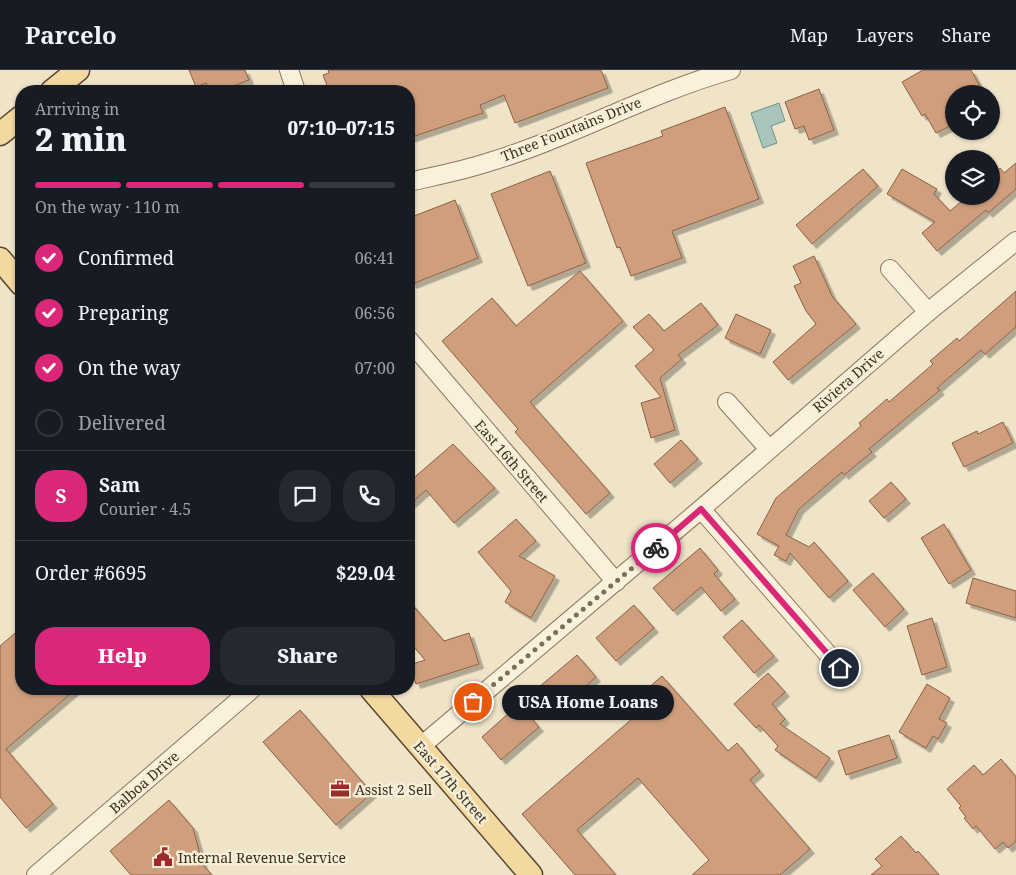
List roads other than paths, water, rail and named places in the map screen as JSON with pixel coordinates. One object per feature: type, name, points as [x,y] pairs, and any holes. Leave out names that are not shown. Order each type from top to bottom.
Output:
[{"type":"main road","points":[[59,85],[78,70]]},
{"type":"main road","points":[[0,134],[15,122]]},
{"type":"main road","points":[[0,259],[15,277]]},
{"type":"main road","name":"East 17th Street","points":[[376,695],[531,875]]},
{"type":"street","points":[[289,70],[294,85]]},
{"type":"street","name":"Three Fountains Drive","points":[[415,181],[487,163],[543,143],[692,81],[732,70]]},
{"type":"street","name":"Riviera Drive","points":[[420,747],[616,582],[928,312],[1016,241]]},
{"type":"street","points":[[890,269],[928,312]]},
{"type":"street","name":"East 16th Street","points":[[415,347],[616,582]]},
{"type":"street","points":[[727,402],[769,449]]},
{"type":"street","points":[[701,509],[840,668]]},
{"type":"street","name":"Balboa Drive","points":[[36,875],[245,695]]},
{"type":"water","points":[[779,103],[785,121],[771,126],[777,143],[763,148],[751,113]]},
{"type":"place","name":"USA Home Loans","points":[[473,702]]},
{"type":"place","name":"Assist 2 Sell","points":[[340,789]]},
{"type":"place","name":"Internal Revenue Service","points":[[163,857]]}]
